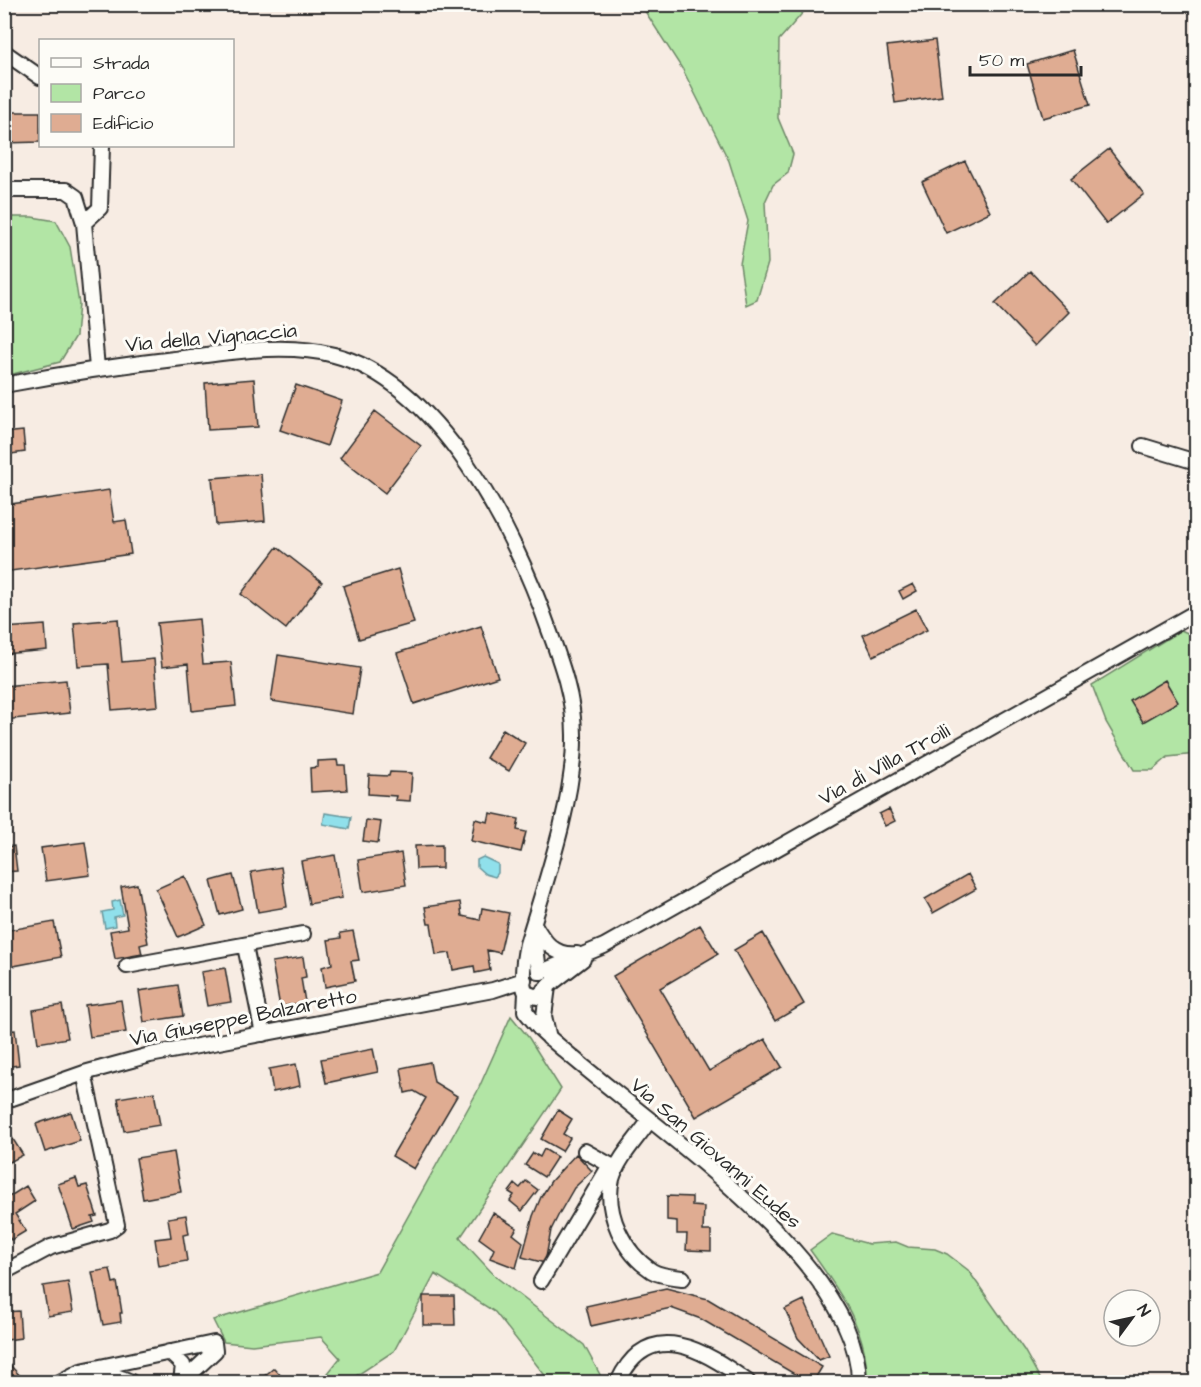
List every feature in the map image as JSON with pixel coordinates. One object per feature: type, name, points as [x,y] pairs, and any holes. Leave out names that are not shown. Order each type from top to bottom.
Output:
[{"type":"street","points":[[4,52],[39,76]]},
{"type":"street","points":[[84,223],[99,208],[102,147]]},
{"type":"street","points":[[4,190],[70,191],[78,201],[84,223],[97,368]]},
{"type":"street","name":"Via della Vignaccia","points":[[4,385],[97,368],[240,351],[303,350],[334,355],[369,369],[391,384],[422,411],[449,442],[482,486],[520,554],[538,596],[571,700],[574,736],[570,782],[526,949],[525,985]]},
{"type":"street","points":[[1143,446],[1197,462]]},
{"type":"street","name":"Via di Villa Troili","points":[[540,972],[592,952],[1197,612]]},
{"type":"street","points":[[534,924],[544,942],[559,953],[569,955],[592,952]]},
{"type":"street","name":"Via della Vignaccia","points":[[534,924],[540,972]]},
{"type":"street","points":[[127,966],[303,934]]},
{"type":"street","points":[[245,946],[263,1034]]},
{"type":"street","name":"Via di Villa Troili","points":[[547,987],[592,952]]},
{"type":"street","points":[[547,987],[537,997],[525,985],[531,973],[540,972],[546,977],[547,987],[544,1016],[549,1038]]},
{"type":"street","name":"Via Giuseppe Balzaretto","points":[[4,1101],[84,1073],[150,1055],[525,985]]},
{"type":"street","name":"Via San Giovanni Eudes","points":[[525,985],[525,1011],[549,1038],[754,1208],[805,1261],[825,1289],[845,1330],[856,1360],[859,1383]]},
{"type":"street","points":[[4,1272],[51,1247],[110,1230],[117,1225],[84,1073]]},
{"type":"street","points":[[541,1281],[614,1166],[649,1121]]},
{"type":"street","points":[[585,1151],[614,1166]]},
{"type":"street","points":[[614,1166],[610,1198],[614,1220],[623,1240],[638,1259],[654,1272],[683,1278]]},
{"type":"street","points":[[60,1383],[81,1371],[209,1342],[216,1346],[211,1356],[181,1383]]},
{"type":"street","points":[[618,1383],[629,1365],[642,1353],[656,1346],[672,1344],[699,1350],[748,1383]]},
{"type":"street","points":[[169,1352],[183,1365],[181,1383]]},
{"type":"street","points":[[132,1360],[135,1383]]},
{"type":"street","points":[[78,1383],[89,1377],[104,1375],[116,1376],[130,1383]]},
{"type":"green space","points":[[641,5],[814,5],[806,9],[779,40],[778,118],[793,154],[788,173],[773,185],[765,202],[768,263],[757,300],[746,305],[740,264],[748,221],[729,161],[683,70]]},
{"type":"green space","points":[[4,217],[32,217],[56,221],[70,247],[79,304],[76,336],[60,362],[5,376]]},
{"type":"green space","points":[[1181,630],[1196,637],[1196,754],[1168,757],[1153,770],[1134,770],[1106,722],[1092,685]]},
{"type":"green space","points":[[511,1016],[529,1038],[561,1089],[460,1238],[496,1277],[584,1345],[604,1382],[547,1382],[547,1378],[495,1312],[435,1274],[394,1351],[347,1382],[321,1382],[340,1358],[321,1337],[252,1345],[224,1342],[213,1320],[377,1272],[477,1092]]},
{"type":"green space","points":[[832,1234],[869,1244],[896,1242],[908,1247],[935,1249],[947,1254],[968,1270],[1024,1350],[1042,1382],[866,1382],[866,1364],[858,1329],[841,1295],[810,1250]]},
{"type":"water","points":[[325,813],[351,817],[349,829],[323,824]]},
{"type":"water","points":[[483,857],[498,864],[498,873],[495,877],[485,874],[477,867],[477,860]]},
{"type":"water","points":[[120,900],[123,915],[114,917],[115,926],[105,928],[102,912],[113,910],[112,902]]},
{"type":"building","points":[[935,40],[942,96],[895,103],[887,46]]},
{"type":"building","points":[[1073,50],[1090,105],[1043,118],[1027,64]]},
{"type":"building","points":[[4,112],[39,112],[39,142],[4,143]]},
{"type":"building","points":[[1109,149],[1144,194],[1106,224],[1071,179]]},
{"type":"building","points":[[965,161],[990,212],[946,233],[922,182]]},
{"type":"building","points":[[1030,271],[1069,312],[1035,346],[995,304]]},
{"type":"building","points":[[254,379],[258,427],[208,430],[205,383]]},
{"type":"building","points":[[296,385],[342,401],[327,446],[280,430]]},
{"type":"building","points":[[375,411],[421,446],[385,493],[340,458]]},
{"type":"building","points":[[23,431],[25,452],[4,455],[4,433]]},
{"type":"building","points":[[261,474],[265,521],[216,525],[212,478]]},
{"type":"building","points":[[109,490],[114,522],[126,520],[131,554],[4,572],[4,505]]},
{"type":"building","points":[[277,547],[322,582],[286,629],[241,594]]},
{"type":"building","points":[[398,569],[414,623],[359,639],[343,586]]},
{"type":"building","points":[[913,584],[917,591],[903,599],[899,591]]},
{"type":"building","points":[[916,609],[927,630],[873,656],[863,635]]},
{"type":"building","points":[[118,619],[122,662],[154,659],[158,706],[112,710],[108,664],[78,666],[74,623]]},
{"type":"building","points":[[199,619],[203,664],[231,662],[236,706],[192,711],[188,664],[162,667],[157,623]]},
{"type":"building","points":[[45,625],[47,650],[4,654],[4,628]]},
{"type":"building","points":[[481,626],[498,677],[414,704],[397,653]]},
{"type":"building","points":[[278,655],[360,668],[353,714],[271,701]]},
{"type":"building","points":[[66,680],[70,713],[4,720],[4,686]]},
{"type":"building","points":[[1165,680],[1178,702],[1143,722],[1130,701]]},
{"type":"building","points":[[503,729],[525,743],[509,771],[486,758]]},
{"type":"building","points":[[337,760],[338,765],[345,765],[347,790],[311,792],[310,768],[318,767],[318,761]]},
{"type":"building","points":[[390,772],[412,773],[410,801],[395,800],[396,796],[368,794],[369,775],[389,776]]},
{"type":"building","points":[[889,809],[895,821],[885,826],[879,814]]},
{"type":"building","points":[[490,813],[519,819],[517,830],[526,832],[521,852],[471,841],[475,819],[488,822]]},
{"type":"building","points":[[366,820],[381,822],[378,843],[363,841]]},
{"type":"building","points":[[85,842],[90,875],[46,881],[41,848]]},
{"type":"building","points":[[442,845],[442,868],[416,869],[415,846]]},
{"type":"building","points":[[14,846],[17,871],[4,872],[4,847]]},
{"type":"building","points":[[401,853],[406,885],[363,892],[358,860]]},
{"type":"building","points":[[335,855],[342,898],[309,904],[301,861]]},
{"type":"building","points":[[281,867],[287,907],[258,912],[251,872]]},
{"type":"building","points":[[968,874],[976,889],[933,913],[925,899]]},
{"type":"building","points":[[233,875],[242,909],[220,915],[211,881]]},
{"type":"building","points":[[185,876],[206,925],[178,937],[156,889]]},
{"type":"building","points":[[137,884],[148,943],[140,945],[142,954],[115,959],[110,931],[128,928],[121,887]]},
{"type":"building","points":[[460,902],[462,916],[480,920],[482,908],[509,913],[500,953],[487,950],[490,970],[475,973],[474,966],[453,970],[450,953],[436,955],[431,924],[428,924],[425,907]]},
{"type":"building","points":[[54,922],[61,957],[8,967],[4,931]]},
{"type":"building","points":[[700,925],[718,954],[660,988],[709,1071],[765,1039],[782,1067],[696,1117],[613,976]]},
{"type":"building","points":[[353,931],[359,960],[351,961],[355,981],[325,987],[322,967],[332,964],[328,940],[341,938],[340,933]]},
{"type":"building","points":[[763,933],[804,1004],[775,1021],[734,950]]},
{"type":"building","points":[[303,957],[306,977],[301,978],[305,1002],[280,1007],[272,962]]},
{"type":"building","points":[[225,968],[231,1002],[207,1006],[201,972]]},
{"type":"building","points":[[178,985],[183,1016],[144,1022],[139,991]]},
{"type":"building","points":[[121,1000],[126,1032],[90,1037],[85,1005]]},
{"type":"building","points":[[62,1005],[68,1038],[38,1043],[33,1010]]},
{"type":"building","points":[[15,1030],[19,1065],[4,1067],[4,1031]]},
{"type":"building","points":[[373,1049],[378,1072],[326,1083],[321,1059]]},
{"type":"building","points":[[430,1062],[434,1082],[457,1096],[414,1169],[392,1156],[426,1098],[414,1091],[405,1093],[401,1068]]},
{"type":"building","points":[[296,1064],[300,1086],[273,1092],[269,1069]]},
{"type":"building","points":[[154,1092],[160,1125],[124,1131],[118,1098]]},
{"type":"building","points":[[558,1110],[572,1119],[563,1134],[570,1138],[562,1151],[541,1139]]},
{"type":"building","points":[[71,1112],[80,1141],[45,1152],[36,1124]]},
{"type":"building","points":[[4,1125],[23,1155],[4,1165]]},
{"type":"building","points":[[544,1149],[557,1157],[544,1177],[525,1165],[533,1153],[540,1157]]},
{"type":"building","points":[[174,1152],[181,1192],[143,1199],[136,1158]]},
{"type":"building","points":[[576,1154],[592,1171],[574,1188],[559,1214],[551,1230],[545,1263],[522,1257],[533,1216],[541,1197],[551,1181]]},
{"type":"building","points":[[76,1178],[79,1187],[87,1185],[97,1216],[92,1217],[94,1222],[73,1229],[58,1184]]},
{"type":"building","points":[[526,1181],[538,1190],[522,1211],[510,1201],[514,1195],[509,1192],[515,1184],[520,1188]]},
{"type":"building","points":[[26,1186],[35,1201],[15,1214],[26,1231],[11,1240],[4,1230],[4,1200]]},
{"type":"building","points":[[667,1196],[692,1197],[692,1206],[704,1207],[703,1231],[711,1231],[711,1251],[686,1250],[687,1234],[677,1234],[677,1221],[667,1220]]},
{"type":"building","points":[[493,1213],[517,1228],[513,1234],[523,1242],[516,1268],[490,1258],[494,1249],[479,1238]]},
{"type":"building","points":[[186,1215],[189,1234],[183,1235],[187,1261],[159,1266],[155,1239],[171,1237],[168,1218]]},
{"type":"building","points":[[110,1269],[113,1283],[117,1282],[122,1313],[120,1313],[121,1322],[103,1325],[92,1272]]},
{"type":"building","points":[[68,1282],[73,1312],[48,1316],[43,1286]]},
{"type":"building","points":[[666,1288],[708,1299],[822,1367],[813,1382],[808,1382],[701,1319],[671,1308],[591,1326],[586,1306]]},
{"type":"building","points":[[423,1296],[454,1296],[455,1325],[423,1325]]},
{"type":"building","points":[[804,1300],[829,1356],[819,1360],[798,1338],[785,1309]]},
{"type":"building","points":[[19,1311],[21,1338],[7,1340],[4,1344],[4,1312]]},
{"type":"building","points":[[8,1363],[26,1382],[4,1382],[4,1366]]},
{"type":"building","points":[[274,1368],[287,1382],[257,1382]]}]
